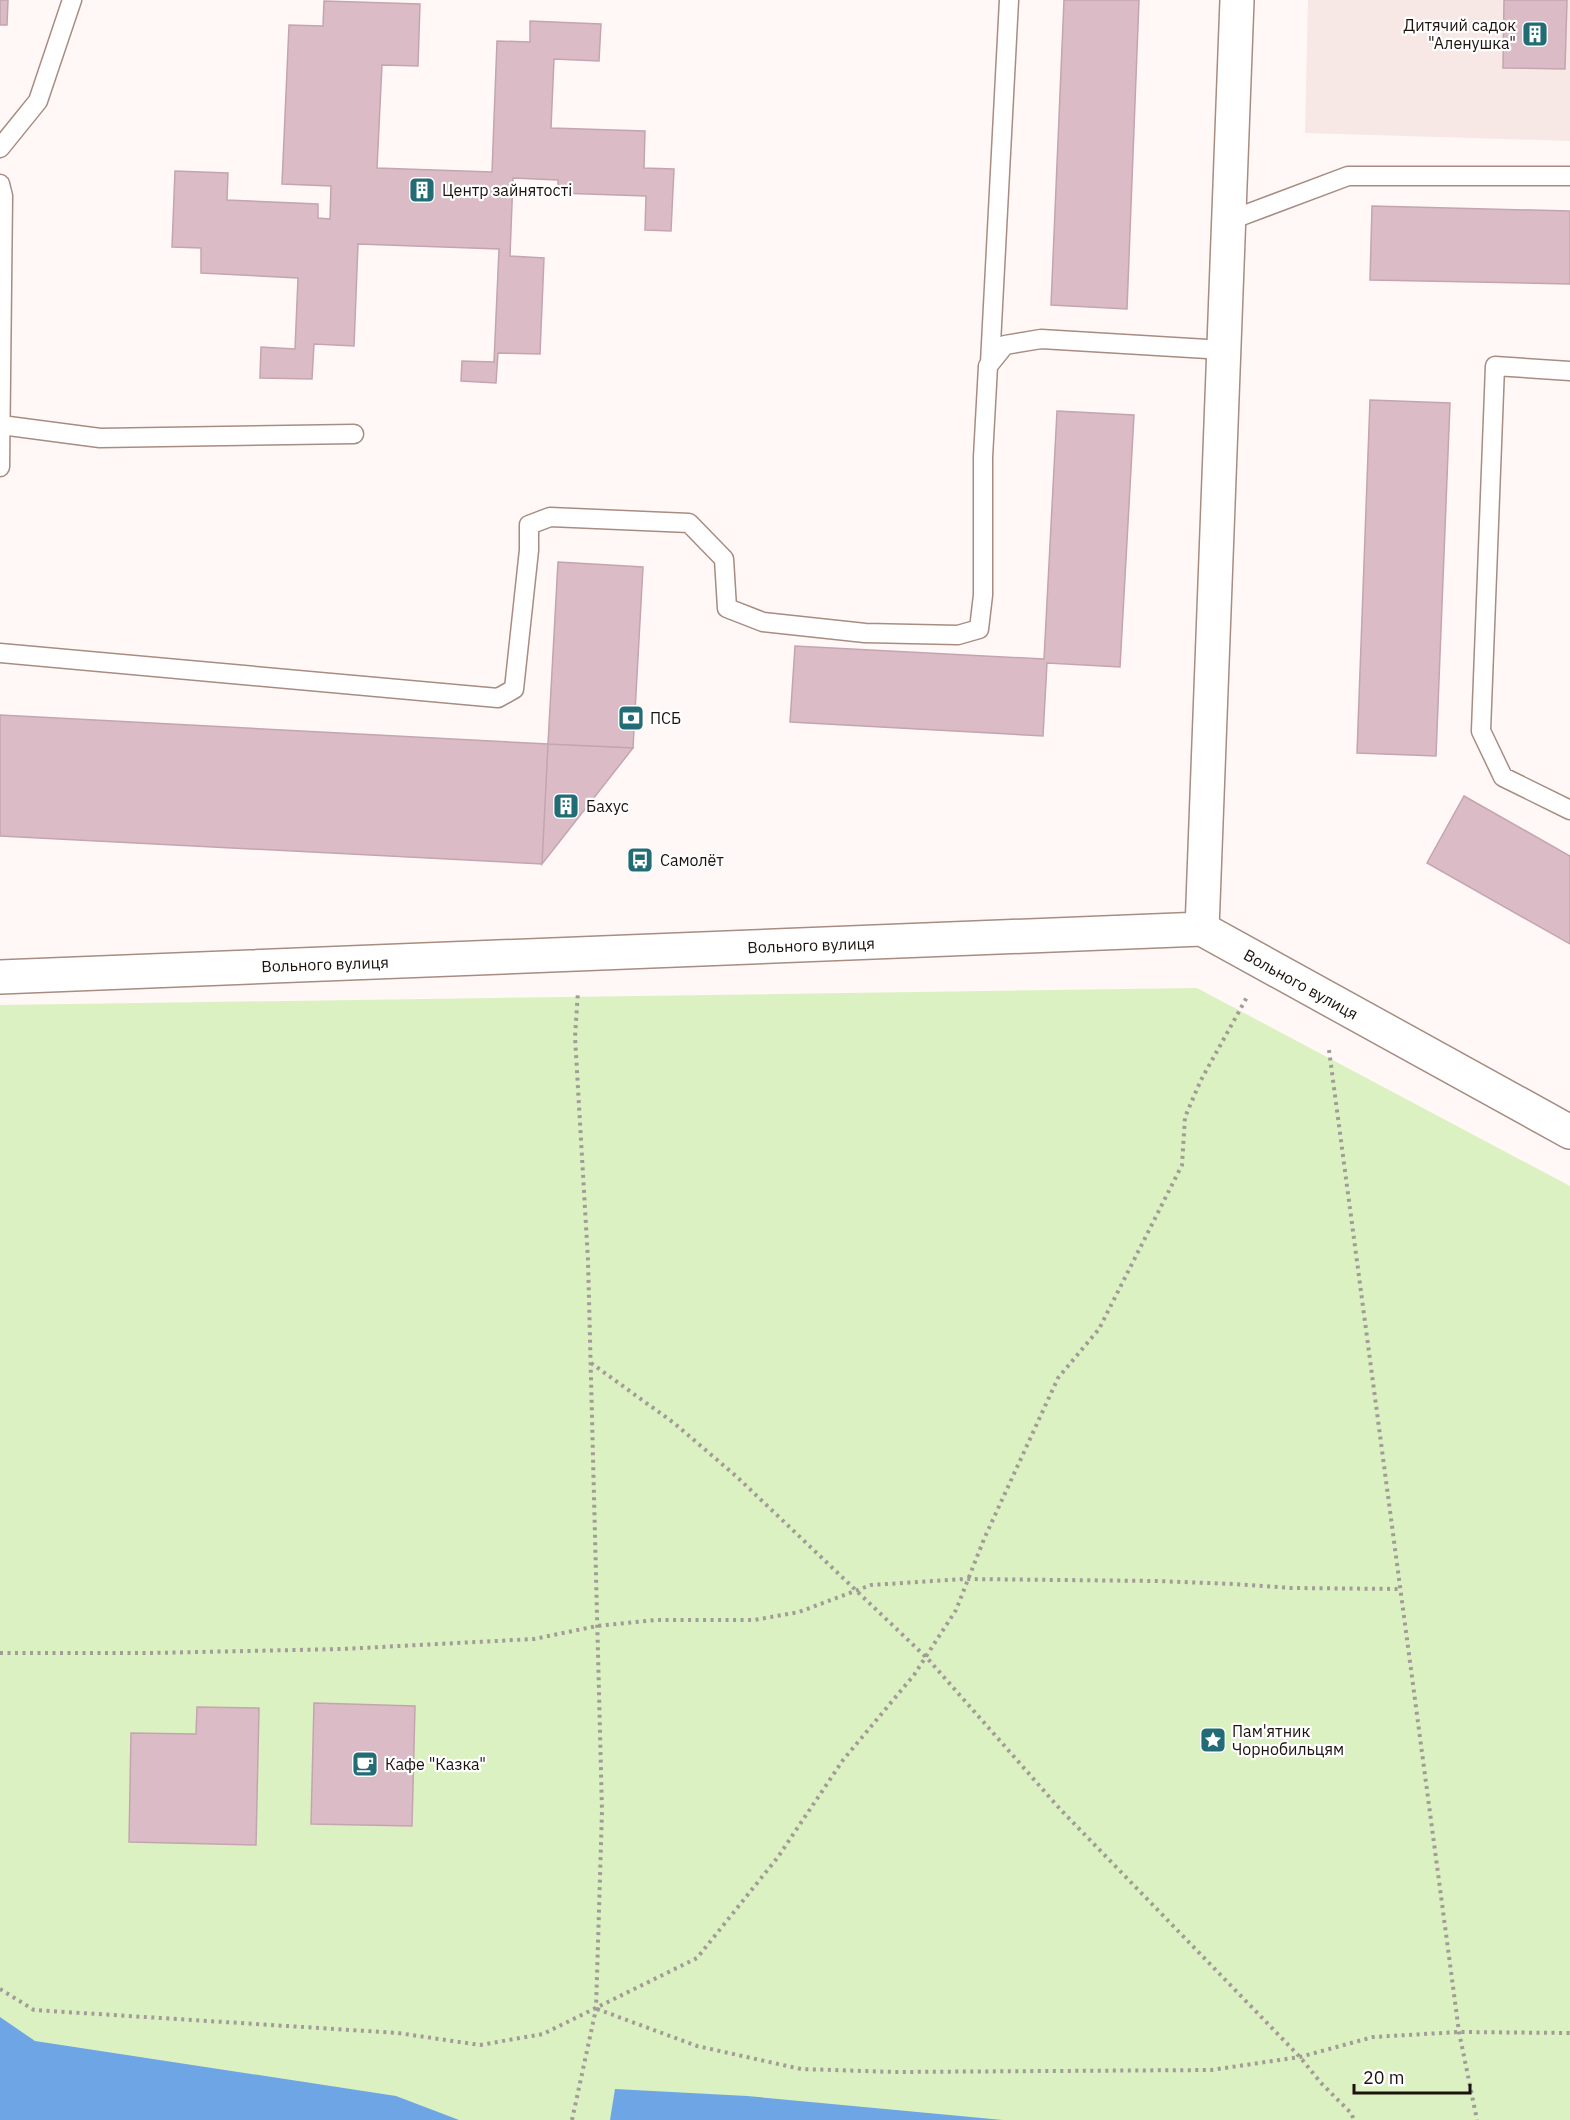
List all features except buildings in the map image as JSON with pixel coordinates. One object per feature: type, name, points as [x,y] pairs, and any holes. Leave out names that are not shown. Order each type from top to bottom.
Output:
[{"type":"street","points":[[1202,929],[1237,0]]},
{"type":"street","name":"Вольного вулиця","points":[[0,977],[1202,929],[1570,1132]]},
{"type":"lane","points":[[0,148],[38,101],[72,0]]},
{"type":"lane","points":[[990,363],[1009,0]]},
{"type":"lane","points":[[1228,221],[1348,176],[1570,176]]},
{"type":"lane","points":[[0,184],[3,196],[0,467]]},
{"type":"lane","points":[[0,653],[498,698],[514,689],[529,550],[529,525],[550,517],[689,523],[724,559],[728,608],[763,622],[865,633],[958,635],[979,629],[983,595],[983,458],[988,366],[1005,345],[1041,339],[1224,350]]},
{"type":"lane","points":[[1570,371],[1495,366],[1481,731],[1503,777],[1570,810]]},
{"type":"lane","points":[[1,425],[100,438],[354,434]]},
{"type":"path","points":[[572,2120],[596,2009],[602,1811],[588,1260],[575,1037],[580,954]]},
{"type":"path","points":[[0,1989],[34,2010],[398,2033],[480,2045],[543,2034],[697,1958],[778,1857],[843,1760],[914,1675],[956,1610],[984,1539],[1058,1378],[1099,1329],[1182,1165],[1185,1117],[1201,1080],[1247,997]]},
{"type":"path","points":[[1329,1050],[1460,2032],[1477,2120]]},
{"type":"path","points":[[591,1364],[674,1423],[736,1476],[928,1659],[1060,1809],[1300,2057],[1321,2083],[1351,2113],[1354,2120]]},
{"type":"path","points":[[0,1653],[342,1649],[534,1639],[597,1626],[655,1620],[754,1620],[800,1612],[871,1585],[965,1579],[1401,1589]]},
{"type":"path","points":[[596,2009],[697,2046],[801,2069],[895,2072],[1211,2070],[1300,2057],[1373,2037],[1460,2032],[1570,2033]]},
{"type":"shaded area","points":[[1308,0],[1570,0],[1570,141],[1305,133]]},
{"type":"green space","points":[[1197,988],[1570,1186],[1570,2120],[0,2120],[0,1005]]},
{"type":"water","points":[[0,2017],[35,2041],[396,2096],[459,2120],[0,2120]]},
{"type":"water","points":[[615,2089],[747,2096],[1003,2120],[610,2120]]},
{"type":"place","name":"Дитячий садок \"Аленушка\"","points":[[1535,34]]},
{"type":"place","name":"Центр зайнятості","points":[[422,190]]},
{"type":"place","name":"ПСБ","points":[[631,718]]},
{"type":"place","name":"Бахус","points":[[566,806]]},
{"type":"place","name":"Самолёт","points":[[640,860]]},
{"type":"place","name":"Пам'ятник Чорнобильцям","points":[[1213,1740]]},
{"type":"place","name":"Кафе \"Казка\"","points":[[365,1764]]}]
